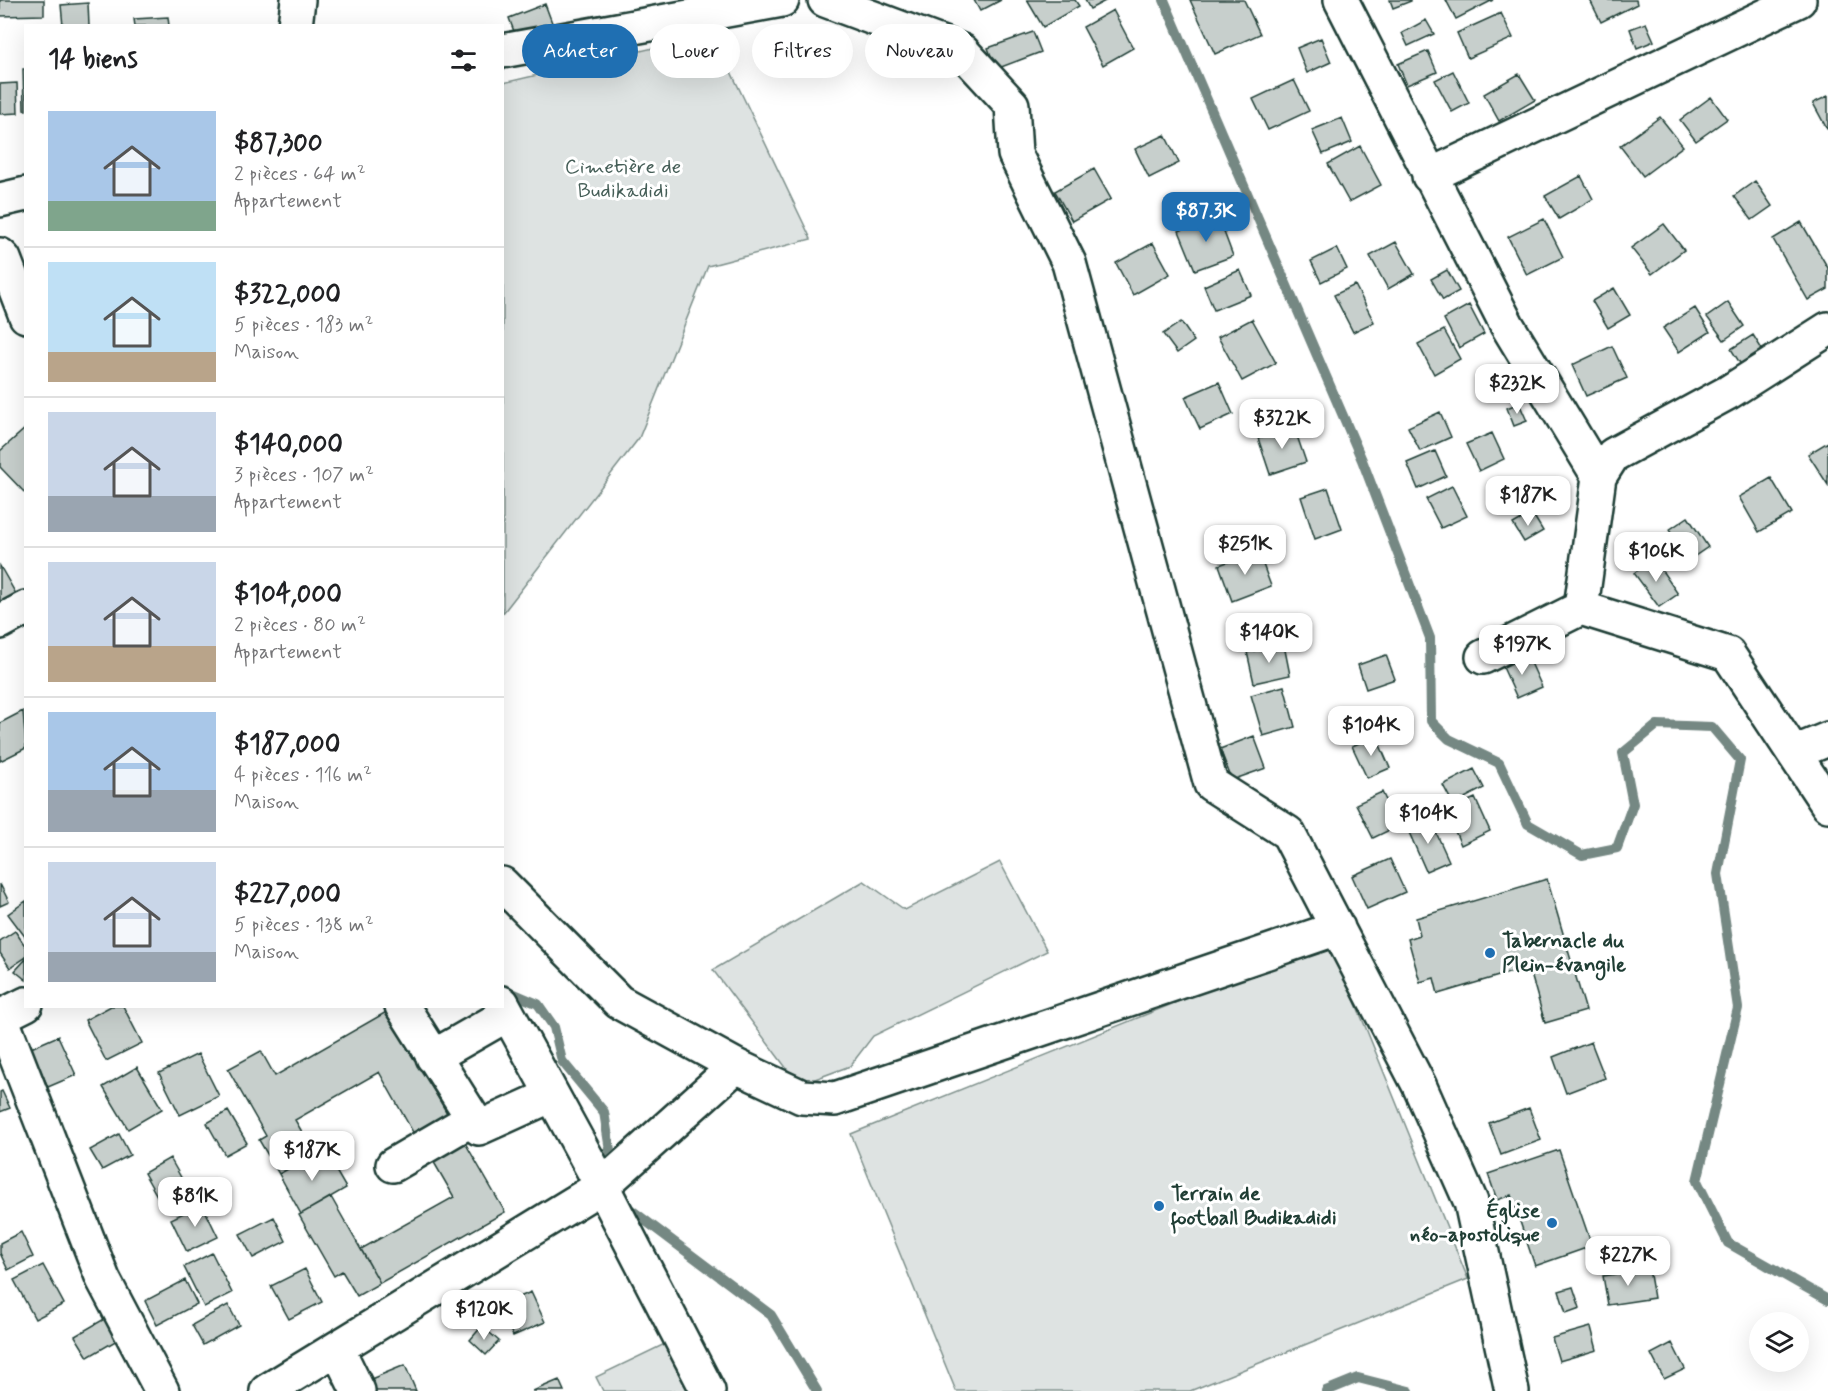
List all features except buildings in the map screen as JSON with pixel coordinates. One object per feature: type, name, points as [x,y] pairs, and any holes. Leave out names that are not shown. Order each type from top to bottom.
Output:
[{"type":"street","points":[[295,24],[298,0]]},
{"type":"street","points":[[504,51],[697,8],[782,0]]},
{"type":"street","points":[[825,0],[962,51],[1012,105],[1015,154],[1070,263],[1211,784],[1288,833],[1419,1085],[1471,1202],[1512,1391]]},
{"type":"street","points":[[1341,0],[1507,325],[1599,477]]},
{"type":"street","points":[[1429,176],[1799,0]]},
{"type":"street","points":[[0,200],[24,194]]},
{"type":"street","points":[[4,276],[24,312]]},
{"type":"street","points":[[1581,609],[1599,477],[1613,455],[1729,392],[1828,329]]},
{"type":"street","points":[[0,622],[24,609]]},
{"type":"street","points":[[1483,657],[1581,609],[1728,654],[1828,805]]},
{"type":"street","points":[[1794,753],[1828,739]]},
{"type":"street","points":[[504,886],[619,1002],[736,1066],[802,1097],[835,1099],[1338,928]]},
{"type":"street","points":[[24,1005],[0,1016],[103,1279],[162,1391]]},
{"type":"street","points":[[403,1008],[479,1128],[552,1095]]},
{"type":"street","points":[[433,1057],[505,1008],[602,1186],[708,1391]]},
{"type":"street","points":[[267,1391],[602,1186],[736,1066]]},
{"type":"street","points":[[393,1165],[472,1119]]},
{"type":"street","points":[[337,1348],[358,1391]]},
{"type":"green space","name":"Cimetière de Budikadidi","points":[[650,49],[650,78],[734,78],[811,239],[708,266],[639,438],[504,612],[504,83],[524,78],[638,78],[638,52]]},
{"type":"green space","points":[[1000,862],[1047,951],[873,1036],[850,1066],[799,1085],[713,970],[864,881],[905,910]]},
{"type":"green space","name":"Terrain de football Budikadidi","points":[[1330,940],[1468,1279],[1190,1391],[956,1391],[851,1134]]},
{"type":"green space","points":[[671,1341],[696,1391],[603,1391],[596,1377]]},
{"type":"waterway","points":[[1164,0],[1362,460],[1430,638],[1431,721],[1449,739],[1499,763],[1528,824],[1582,855],[1617,848],[1633,804],[1623,753],[1657,725],[1712,727],[1740,760],[1718,874],[1738,1008],[1697,1181],[1728,1243],[1828,1300]]},
{"type":"waterway","points":[[504,989],[538,1004],[554,1027],[562,1061],[604,1112],[613,1169]]},
{"type":"waterway","points":[[626,1206],[771,1315],[817,1391]]},
{"type":"waterway","points":[[1326,1391],[1358,1378],[1409,1391]]},
{"type":"place","name":"Tabernacle du Plein-évangile","points":[[1490,953]]},
{"type":"place","name":"Terrain de football Budikadidi","points":[[1159,1206]]},
{"type":"place","name":"Église néo-apostolique","points":[[1552,1223]]}]
